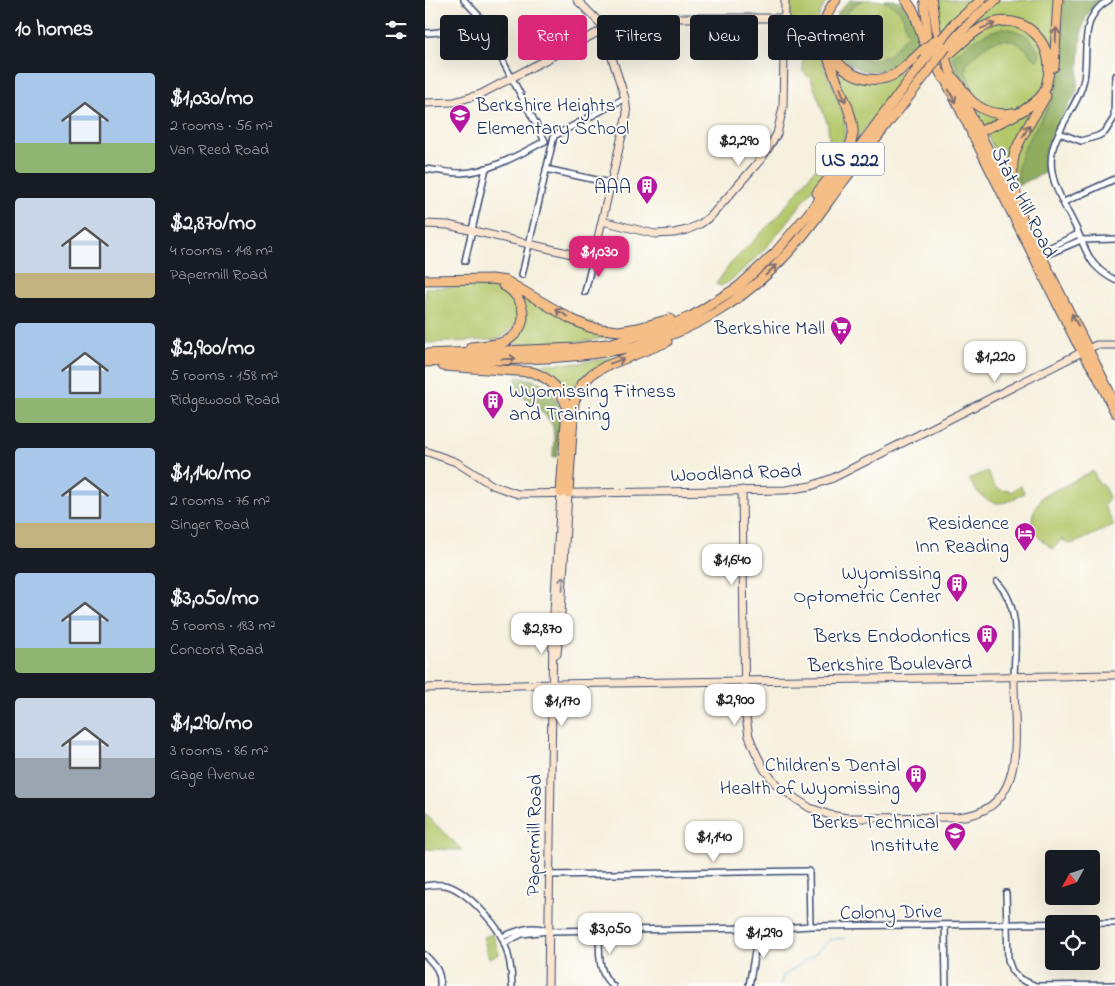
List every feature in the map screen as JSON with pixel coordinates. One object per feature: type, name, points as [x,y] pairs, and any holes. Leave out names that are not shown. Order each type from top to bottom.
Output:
[{"type":"highway","points":[[838,0],[829,16],[827,36],[829,46],[835,59],[848,72],[867,79],[886,77],[902,70],[954,24]]},
{"type":"highway","points":[[775,253],[846,154],[852,137],[852,121],[826,50],[823,36],[825,20],[830,9],[838,0]]},
{"type":"highway","points":[[905,0],[914,12],[924,42],[948,78],[960,84],[970,100],[985,110],[1001,114],[1021,111]]},
{"type":"highway","name":"US 222","points":[[425,354],[576,348],[607,344],[654,332],[692,316],[738,287],[775,253],[846,165],[922,62],[954,24],[981,0]]},
{"type":"highway","name":"US 222","points":[[425,364],[562,356],[603,352],[635,346],[660,340],[691,326],[725,306],[756,284],[787,255],[927,72],[977,16],[996,0]]},
{"type":"highway","points":[[1020,210],[1013,181],[1013,157],[1052,82],[1058,0]]},
{"type":"highway","points":[[947,50],[976,31],[989,24],[999,22],[1015,23],[1033,32],[1045,46],[1049,59],[1049,70],[1044,91],[1034,103],[976,135]]},
{"type":"highway","points":[[976,135],[1026,113],[1044,99]]},
{"type":"highway","points":[[425,280],[492,279],[506,281],[577,322],[595,328],[612,330],[638,328],[668,320],[738,287]]},
{"type":"highway","points":[[425,284],[493,283],[502,285],[514,292],[519,298],[523,310],[520,327],[513,336],[505,341],[464,348],[425,350]]},
{"type":"highway","points":[[564,493],[575,402],[578,391],[585,380],[597,370],[652,349],[712,321],[728,310],[756,284]]},
{"type":"highway","points":[[425,364],[533,372],[543,376],[556,387],[563,395],[567,407],[564,493]]},
{"type":"main road","name":"State Hill Road","points":[[924,0],[928,35],[1115,413]]},
{"type":"main road","name":"State Hill Road","points":[[932,0],[933,17],[948,78]]},
{"type":"main road","name":"State Hill Road","points":[[976,135],[1020,210],[1038,256]]},
{"type":"main road","name":"State Hill Road","points":[[1085,350],[1115,402]]},
{"type":"street","points":[[464,0],[478,15]]},
{"type":"street","points":[[577,0],[597,18]]},
{"type":"street","points":[[785,0],[785,15]]},
{"type":"street","points":[[1109,0],[1096,10],[1088,24],[1085,70],[1081,88],[1053,148],[1051,164],[1056,186],[1087,254],[1095,266],[1115,280]]},
{"type":"street","points":[[680,18],[768,18]]},
{"type":"street","points":[[425,104],[447,103],[472,98],[597,32]]},
{"type":"street","points":[[425,33],[440,33]]},
{"type":"street","points":[[425,169],[461,173],[486,168],[517,155],[545,140],[502,60]]},
{"type":"street","points":[[585,292],[627,114],[625,98],[613,60]]},
{"type":"street","points":[[601,221],[655,234],[673,233],[694,227],[706,219],[766,153],[778,129],[783,105],[784,60]]},
{"type":"street","points":[[1059,134],[1081,141],[1105,132],[1114,118],[1115,76]]},
{"type":"street","points":[[522,275],[554,136],[625,98]]},
{"type":"street","points":[[465,261],[486,168]]},
{"type":"street","points":[[546,169],[610,183]]},
{"type":"street","points":[[1064,202],[1115,178]]},
{"type":"street","points":[[425,224],[472,231],[593,259]]},
{"type":"street","points":[[1038,256],[1080,237],[1115,239]]},
{"type":"street","name":"Woodland Road","points":[[425,451],[456,462],[484,481],[501,489],[519,494],[797,489],[824,482],[1095,345],[1115,345]]},
{"type":"street","points":[[742,490],[746,720],[755,751],[770,776],[793,798],[820,812],[847,818],[963,816],[982,811],[998,800],[1008,786],[1014,765],[1014,620],[1013,610],[1005,592],[997,582]]},
{"type":"street","name":"Papermill Road","points":[[548,986],[549,770],[553,684],[561,613],[564,493]]},
{"type":"street","name":"Berkshire Boulevard","points":[[425,688],[553,684],[1115,675]]},
{"type":"street","points":[[549,875],[809,871],[810,926]]},
{"type":"street","points":[[425,886],[443,884],[460,891],[479,910],[503,940],[509,960],[512,986]]},
{"type":"street","points":[[1006,893],[1009,965],[1023,981],[1036,986],[1115,985]]},
{"type":"street","name":"Colony Drive","points":[[503,940],[526,928],[540,927],[548,931],[1115,923]]},
{"type":"street","points":[[945,925],[946,986]]},
{"type":"street","points":[[749,986],[759,928]]},
{"type":"street","points":[[599,930],[602,970],[613,986]]},
{"type":"street","points":[[425,955],[437,969],[441,979],[440,986]]},
{"type":"green space","points":[[790,0],[828,0],[820,15],[790,15]]},
{"type":"green space","points":[[850,0],[862,0],[849,10],[846,15],[837,15]]},
{"type":"green space","points":[[862,0],[887,2],[901,13],[908,34],[891,54],[883,58],[883,15],[846,15]]},
{"type":"green space","points":[[883,0],[899,1],[907,8],[913,19],[919,40],[901,59],[890,67],[879,71],[862,70],[846,60],[883,60],[883,57],[893,51],[908,34],[901,13]]},
{"type":"green space","points":[[935,0],[1064,0],[1062,65],[1059,82],[1051,103],[1036,127],[1018,178],[1019,185],[1010,183],[951,59],[938,26]]},
{"type":"green space","points":[[1064,0],[1099,0],[1086,16],[1081,34],[1077,91],[1051,137],[1044,156],[1046,172],[1019,185],[1019,162],[1023,151],[1051,102],[1060,77],[1063,52]]},
{"type":"green space","points":[[1004,28],[1027,36],[1035,44],[1040,56],[1037,60],[1023,47],[1007,40],[999,40],[984,47],[966,65],[966,73],[975,94],[973,97],[963,81],[953,56],[983,35]]},
{"type":"green space","points":[[803,60],[822,60],[844,118],[845,125],[842,144],[834,159],[799,207],[766,247],[741,272],[720,286],[716,284],[731,263],[778,216],[824,158],[829,139],[828,125],[811,79],[803,72]]},
{"type":"green space","points":[[910,68],[854,143],[838,72],[841,70],[873,82]]},
{"type":"green space","points":[[480,286],[503,289],[517,301],[518,317],[510,331],[494,340],[425,343],[425,288]]},
{"type":"green space","points":[[530,296],[611,332],[612,336],[571,343],[503,345],[517,336],[523,301]]},
{"type":"green space","points":[[632,354],[579,381],[570,404],[562,387],[555,380],[486,366],[579,363]]},
{"type":"green space","points":[[517,377],[534,380],[546,386],[554,394],[560,416],[557,457],[553,457],[554,435],[552,424],[539,409],[528,400],[519,396],[516,391],[518,385]]},
{"type":"green space","points":[[987,471],[995,487],[1004,491],[1008,489],[1010,492],[1021,486],[1024,493],[1006,502],[989,501],[979,494],[969,479]]},
{"type":"green space","points":[[1093,471],[1099,484],[1103,485],[1109,497],[1104,506],[1114,525],[1075,543],[1068,544],[1062,539],[1053,549],[1030,530],[1033,513],[1042,497]]},
{"type":"green space","points":[[425,814],[462,850],[425,849]]},
{"type":"green space","points":[[493,934],[499,954],[489,958],[483,937]]},
{"type":"waterway","points":[[780,986],[783,976],[815,954],[829,940],[844,938]]},
{"type":"place","name":"Berkshire Heights Elementary School","points":[[460,134]]},
{"type":"place","name":"AAA","points":[[647,205]]},
{"type":"place","name":"Berkshire Mall","points":[[841,346]]},
{"type":"place","name":"Wyomissing Fitness and Training","points":[[493,420]]},
{"type":"place","name":"Residence Inn Reading","points":[[1025,552]]},
{"type":"place","name":"Wyomissing Optometric Center","points":[[957,603]]},
{"type":"place","name":"Berks Endodontics","points":[[987,654]]},
{"type":"place","name":"Children's Dental Health of Wyomissing","points":[[916,794]]},
{"type":"place","name":"Berks Technical Institute","points":[[955,852]]}]
